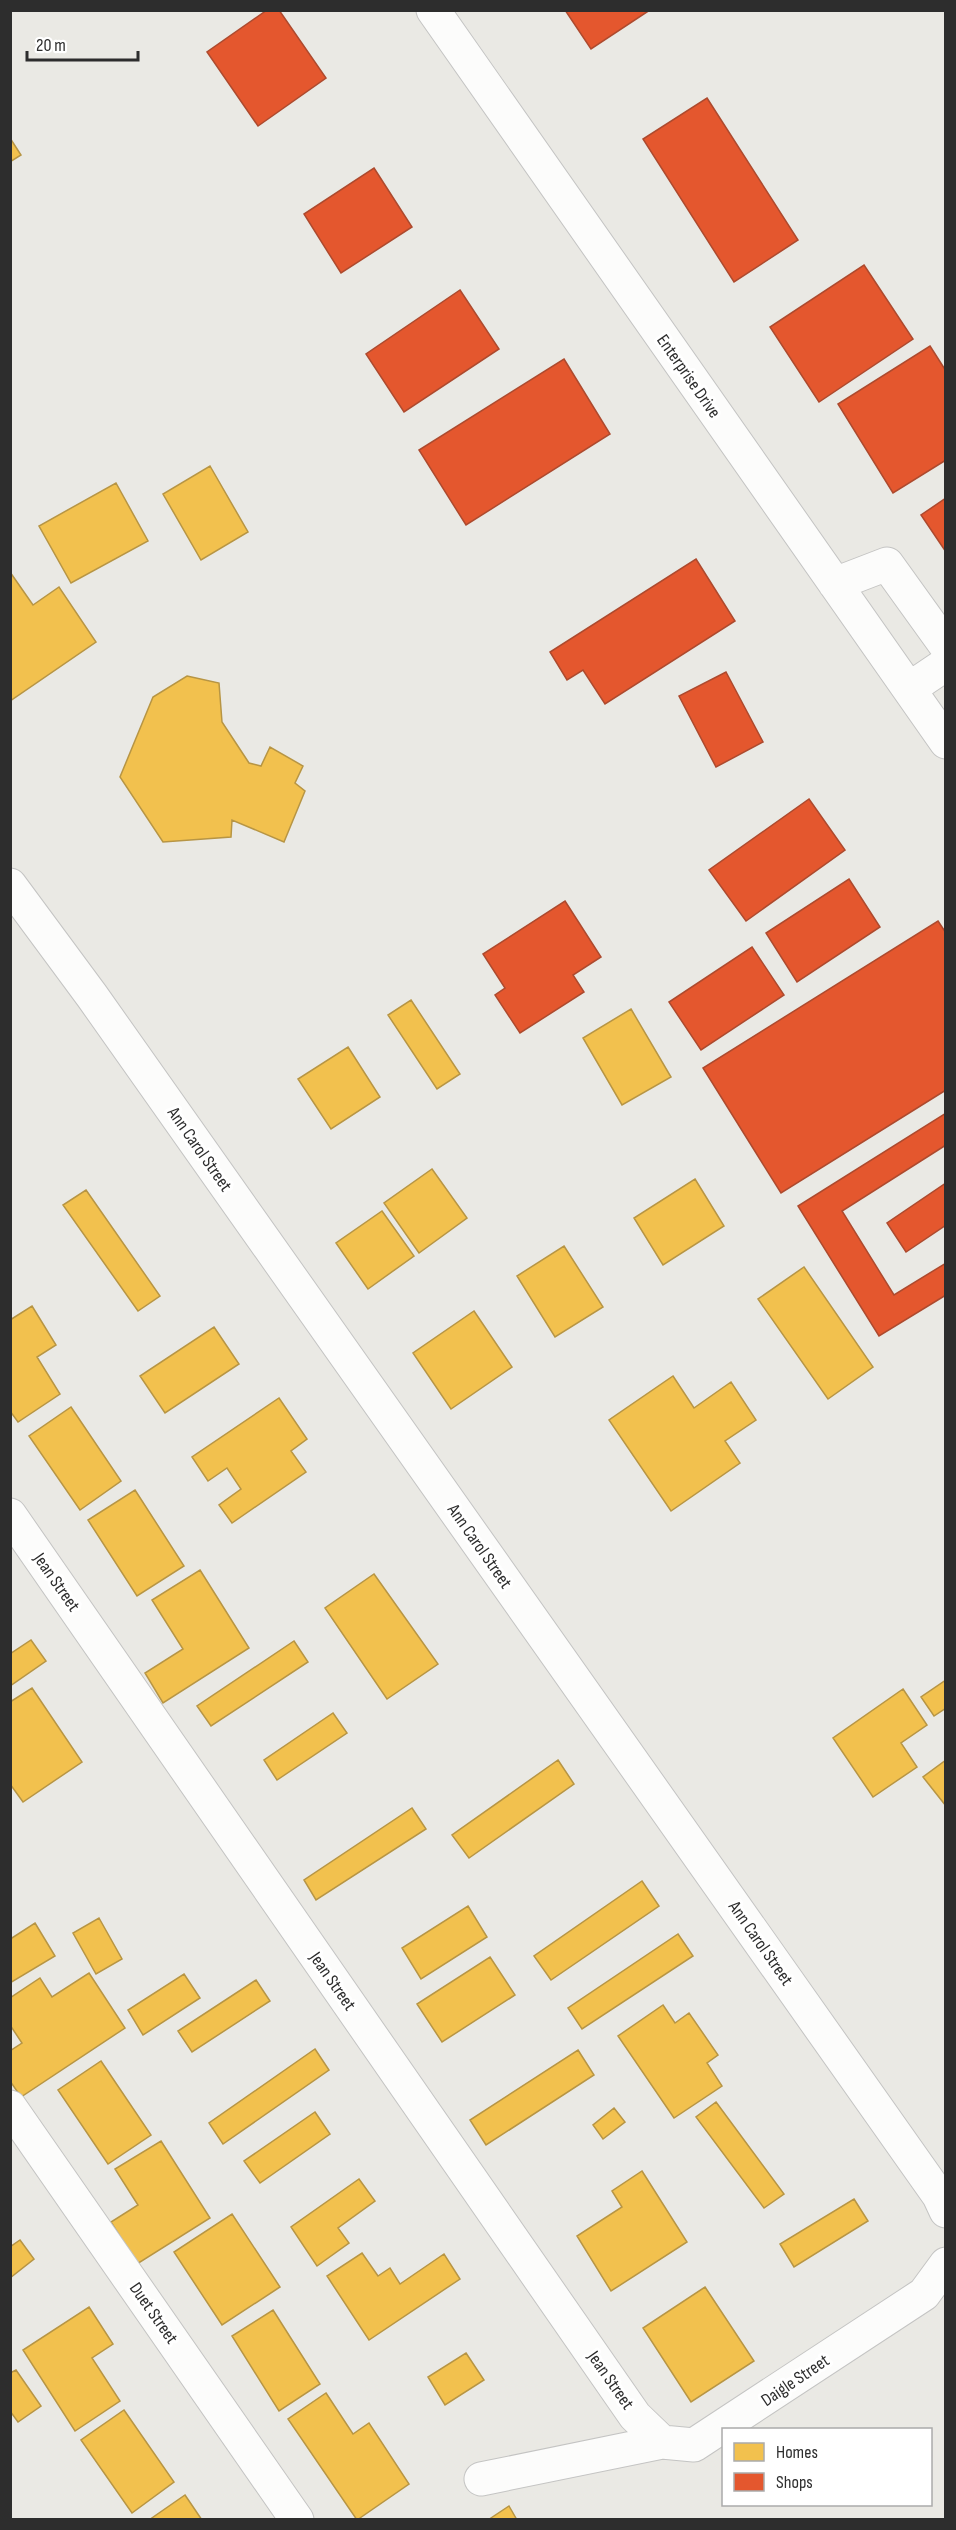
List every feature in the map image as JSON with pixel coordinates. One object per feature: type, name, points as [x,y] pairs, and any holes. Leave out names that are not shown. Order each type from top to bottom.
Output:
[{"type":"street","name":"Enterprise Drive","points":[[433,10],[945,742]]},
{"type":"street","points":[[835,584],[887,564],[945,646]]},
{"type":"street","points":[[909,689],[945,664]]},
{"type":"street","name":"Ann Carol Street","points":[[10,885],[92,996],[932,2186],[945,2211]]},
{"type":"street","name":"Jean Street","points":[[10,1515],[635,2416],[662,2442]]},
{"type":"street","name":"Duet Street","points":[[10,2107],[297,2520]]},
{"type":"street","name":"Daigle Street","points":[[723,2428],[924,2294],[945,2264]]},
{"type":"street","name":"Daigle Street","points":[[481,2479],[662,2442],[694,2445],[722,2429]]},
{"type":"building: Homes","points":[[10,138],[21,155],[10,162]]},
{"type":"building: Homes","points":[[210,466],[248,532],[201,560],[163,494]]},
{"type":"building: Homes","points":[[116,483],[148,541],[71,583],[39,526]]},
{"type":"building: Homes","points":[[10,572],[33,605],[59,587],[96,642],[10,701]]},
{"type":"building: Homes","points":[[187,676],[219,683],[222,722],[249,763],[261,766],[270,747],[303,766],[295,783],[305,791],[284,842],[232,820],[231,837],[163,842],[120,777],[153,697]]},
{"type":"building: Homes","points":[[411,1000],[460,1074],[437,1089],[388,1015]]},
{"type":"building: Homes","points":[[631,1009],[671,1077],[622,1105],[583,1038]]},
{"type":"building: Homes","points":[[348,1047],[380,1097],[331,1129],[298,1079]]},
{"type":"building: Homes","points":[[432,1169],[467,1218],[419,1253],[384,1203]]},
{"type":"building: Homes","points":[[695,1179],[724,1226],[663,1265],[634,1218]]},
{"type":"building: Homes","points":[[86,1190],[160,1296],[138,1311],[63,1205]]},
{"type":"building: Homes","points":[[382,1211],[414,1256],[368,1289],[336,1243]]},
{"type":"building: Homes","points":[[564,1246],[603,1307],[555,1337],[517,1276]]},
{"type":"building: Homes","points":[[804,1267],[873,1367],[828,1399],[758,1299]]},
{"type":"building: Homes","points":[[32,1306],[56,1345],[37,1357],[60,1394],[18,1422],[10,1411],[10,1320]]},
{"type":"building: Homes","points":[[474,1311],[512,1367],[451,1409],[413,1353]]},
{"type":"building: Homes","points":[[214,1327],[239,1364],[165,1413],[140,1376]]},
{"type":"building: Homes","points":[[673,1376],[694,1408],[731,1382],[756,1420],[725,1441],[740,1463],[671,1511],[609,1420]]},
{"type":"building: Homes","points":[[279,1398],[307,1439],[291,1451],[306,1472],[232,1523],[219,1505],[241,1489],[227,1468],[208,1481],[192,1457]]},
{"type":"building: Homes","points":[[71,1407],[121,1481],[80,1510],[29,1436]]},
{"type":"building: Homes","points":[[135,1490],[184,1566],[137,1596],[88,1520]]},
{"type":"building: Homes","points":[[200,1570],[249,1648],[163,1703],[145,1673],[183,1649],[152,1600]]},
{"type":"building: Homes","points":[[374,1574],[438,1664],[387,1699],[325,1608]]},
{"type":"building: Homes","points":[[31,1640],[46,1661],[10,1686],[10,1654]]},
{"type":"building: Homes","points":[[294,1641],[308,1662],[211,1726],[197,1706]]},
{"type":"building: Homes","points":[[946,1680],[946,1708],[934,1716],[921,1697]]},
{"type":"building: Homes","points":[[32,1688],[82,1762],[23,1802],[10,1784],[10,1702]]},
{"type":"building: Homes","points":[[903,1689],[927,1725],[901,1743],[917,1767],[873,1797],[833,1738]]},
{"type":"building: Homes","points":[[333,1713],[347,1733],[277,1780],[264,1760]]},
{"type":"building: Homes","points":[[558,1760],[574,1784],[469,1858],[452,1835]]},
{"type":"building: Homes","points":[[946,1760],[946,1806],[923,1777]]},
{"type":"building: Homes","points":[[412,1808],[426,1829],[316,1900],[304,1880]]},
{"type":"building: Homes","points":[[642,1881],[659,1906],[551,1980],[534,1956]]},
{"type":"building: Homes","points":[[468,1906],[487,1937],[421,1979],[402,1948]]},
{"type":"building: Homes","points":[[99,1918],[122,1959],[96,1974],[73,1933]]},
{"type":"building: Homes","points":[[35,1923],[55,1956],[10,1983],[10,1936],[12,1938]]},
{"type":"building: Homes","points":[[678,1934],[693,1956],[582,2029],[568,2008]]},
{"type":"building: Homes","points":[[490,1957],[515,1995],[442,2042],[417,2004]]},
{"type":"building: Homes","points":[[89,1973],[125,2028],[21,2097],[10,2081],[10,2051],[22,2043],[10,2025],[10,1998],[40,1978],[52,1997]]},
{"type":"building: Homes","points":[[184,1974],[200,1998],[143,2035],[128,2010]]},
{"type":"building: Homes","points":[[256,1980],[270,2001],[192,2052],[178,2031]]},
{"type":"building: Homes","points":[[663,2005],[675,2023],[689,2013],[718,2055],[707,2063],[722,2086],[674,2118],[618,2036]]},
{"type":"building: Homes","points":[[315,2049],[329,2070],[223,2144],[209,2123]]},
{"type":"building: Homes","points":[[578,2050],[594,2075],[486,2145],[470,2120]]},
{"type":"building: Homes","points":[[101,2061],[151,2135],[108,2164],[58,2090]]},
{"type":"building: Homes","points":[[716,2102],[784,2194],[764,2208],[696,2117]]},
{"type":"building: Homes","points":[[614,2108],[625,2122],[603,2139],[593,2125]]},
{"type":"building: Homes","points":[[315,2112],[330,2134],[260,2183],[244,2161]]},
{"type":"building: Homes","points":[[161,2141],[210,2218],[137,2264],[111,2222],[138,2205],[115,2169]]},
{"type":"building: Homes","points":[[642,2171],[687,2242],[611,2291],[577,2236],[622,2207],[612,2191]]},
{"type":"building: Homes","points":[[359,2179],[375,2201],[338,2228],[349,2243],[317,2266],[291,2227]]},
{"type":"building: Homes","points":[[854,2199],[868,2221],[794,2267],[780,2244]]},
{"type":"building: Homes","points":[[232,2214],[280,2287],[222,2325],[174,2252]]},
{"type":"building: Homes","points":[[20,2240],[34,2259],[10,2278],[10,2247]]},
{"type":"building: Homes","points":[[362,2253],[378,2276],[390,2268],[400,2284],[444,2254],[460,2279],[369,2340],[327,2276]]},
{"type":"building: Homes","points":[[705,2287],[754,2361],[691,2402],[643,2328]]},
{"type":"building: Homes","points":[[89,2307],[113,2344],[92,2358],[120,2401],[75,2431],[23,2350]]},
{"type":"building: Homes","points":[[273,2310],[320,2384],[279,2411],[232,2336]]},
{"type":"building: Homes","points":[[466,2353],[484,2380],[445,2405],[428,2377]]},
{"type":"building: Homes","points":[[16,2370],[41,2406],[18,2422],[10,2411],[10,2373]]},
{"type":"building: Homes","points":[[326,2393],[353,2434],[369,2423],[409,2484],[357,2520],[288,2419]]},
{"type":"building: Homes","points":[[124,2410],[174,2482],[132,2513],[81,2440]]},
{"type":"building: Homes","points":[[185,2495],[202,2520],[149,2520]]},
{"type":"building: Homes","points":[[509,2506],[517,2520],[488,2520]]},
{"type":"building: Shops","points":[[267,10],[279,10],[326,78],[258,126],[207,52]]},
{"type":"building: Shops","points":[[565,10],[650,10],[591,49]]},
{"type":"building: Shops","points":[[707,98],[798,240],[734,282],[643,139]]},
{"type":"building: Shops","points":[[374,168],[412,227],[341,273],[304,214]]},
{"type":"building: Shops","points":[[864,265],[913,339],[819,402],[770,327]]},
{"type":"building: Shops","points":[[460,290],[499,349],[404,412],[366,354]]},
{"type":"building: Shops","points":[[930,346],[946,371],[946,460],[893,493],[838,404]]},
{"type":"building: Shops","points":[[564,359],[610,434],[466,525],[419,450]]},
{"type":"building: Shops","points":[[946,498],[946,552],[921,515]]},
{"type":"building: Shops","points":[[696,559],[735,621],[605,704],[583,670],[567,680],[550,652]]},
{"type":"building: Shops","points":[[726,672],[763,742],[716,767],[679,696]]},
{"type":"building: Shops","points":[[809,799],[845,850],[746,921],[709,870]]},
{"type":"building: Shops","points":[[849,879],[880,927],[797,982],[766,933]]},
{"type":"building: Shops","points":[[565,901],[601,957],[573,975],[584,992],[520,1033],[495,995],[505,988],[483,954]]},
{"type":"building: Shops","points":[[938,921],[946,933],[946,1090],[781,1193],[703,1068]]},
{"type":"building: Shops","points":[[752,947],[784,995],[701,1050],[669,1002]]},
{"type":"building: Shops","points":[[946,1113],[946,1145],[842,1211],[894,1295],[946,1263],[946,1295],[879,1336],[798,1206]]},
{"type":"building: Shops","points":[[946,1183],[946,1225],[906,1252],[887,1223]]}]
